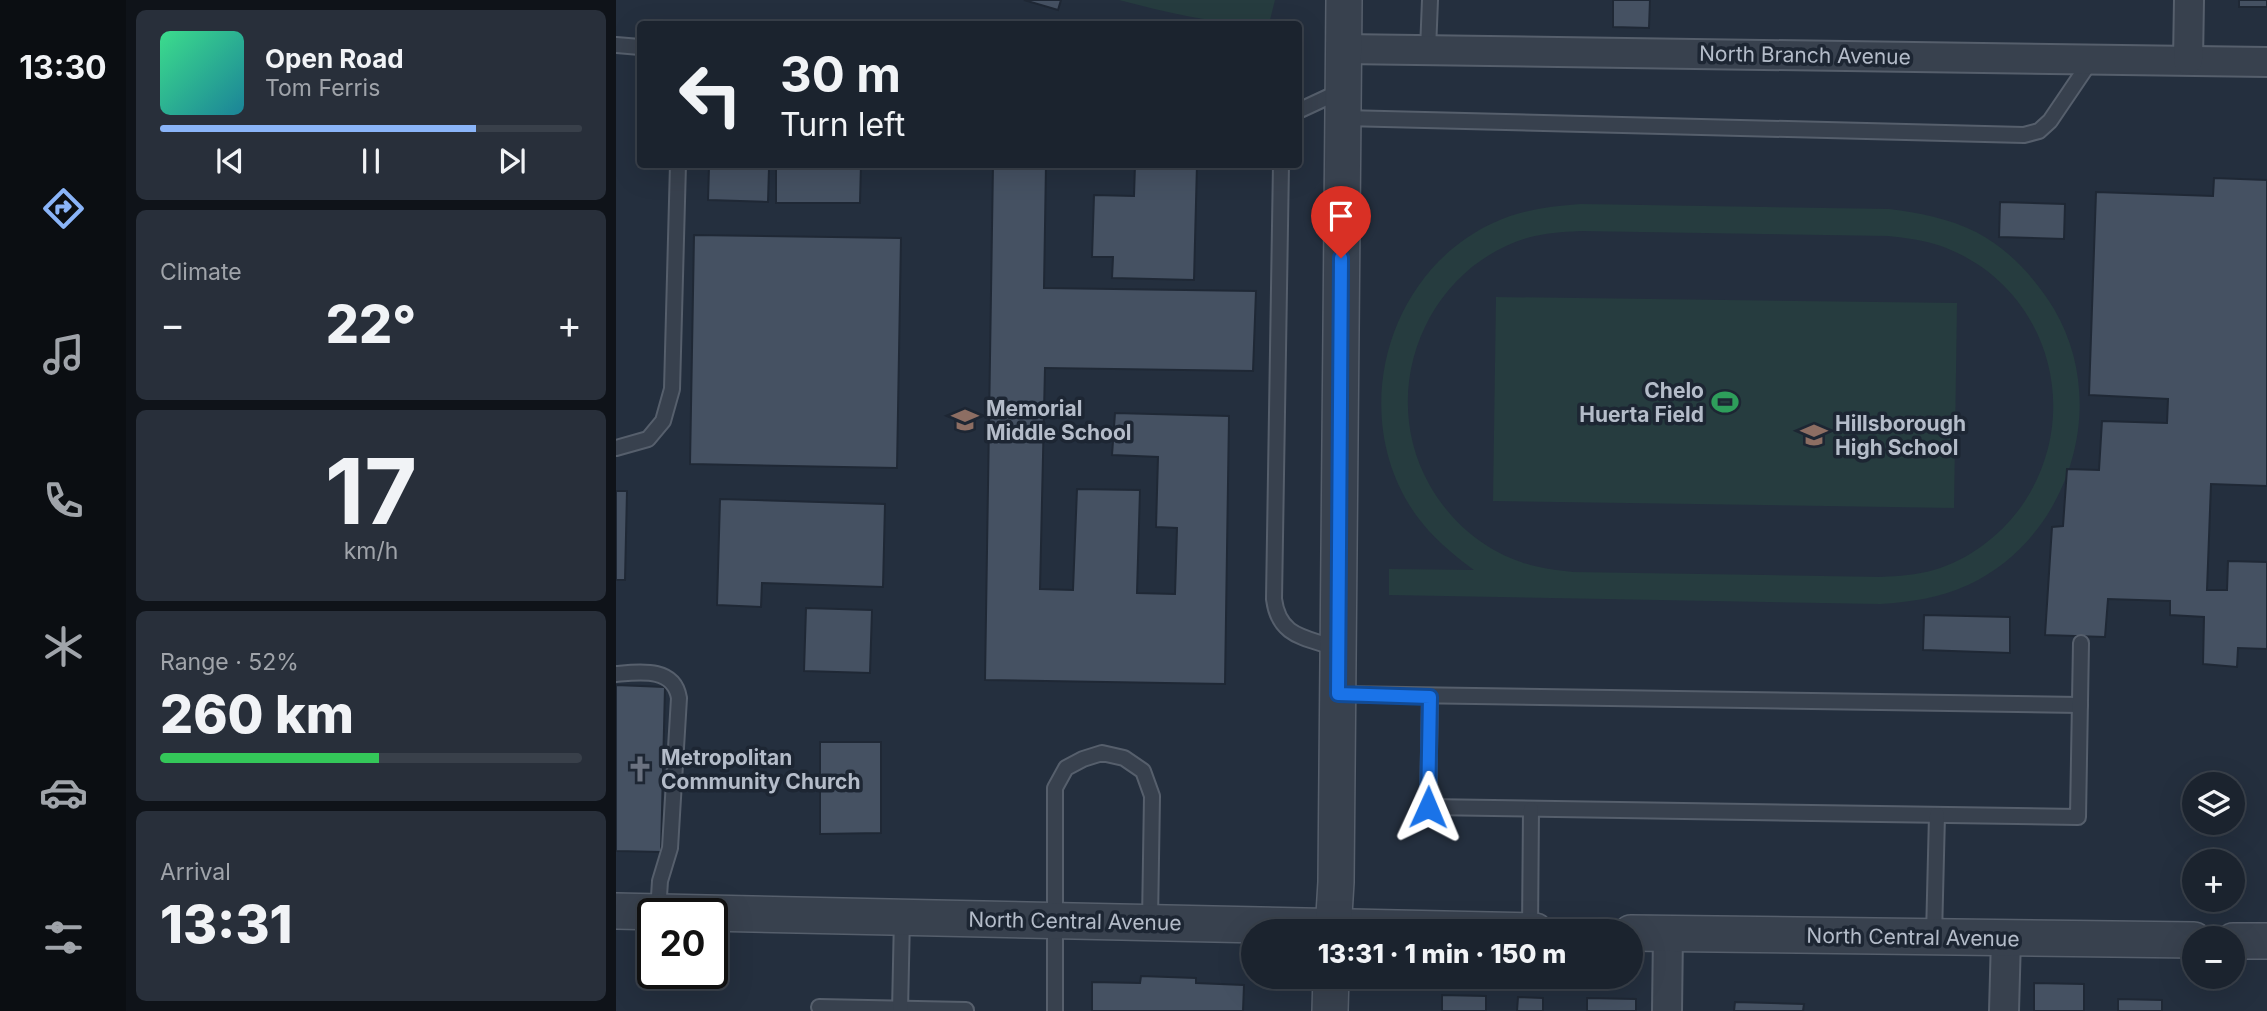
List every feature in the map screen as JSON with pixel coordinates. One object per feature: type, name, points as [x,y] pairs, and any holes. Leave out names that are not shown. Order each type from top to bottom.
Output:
[{"type":"street","points":[[1334,919],[1343,0]]},
{"type":"street","points":[[2188,60],[2189,0]]},
{"type":"street","name":"North Branch Avenue","points":[[1343,49],[2267,62]]},
{"type":"street","name":"North Central Avenue","points":[[616,911],[637,912]]},
{"type":"street","name":"North Central Avenue","points":[[728,914],[1241,926]]},
{"type":"street","name":"North Central Avenue","points":[[1643,933],[2182,940]]},
{"type":"street","points":[[1667,1011],[1668,933]]},
{"type":"street","points":[[2004,1011],[2006,938]]},
{"type":"street","points":[[2245,941],[2267,941]]},
{"type":"street","points":[[1330,1011],[1331,989]]},
{"type":"lane","points":[[1418,50],[1430,0]]},
{"type":"lane","points":[[616,45],[637,47]]},
{"type":"lane","points":[[1302,110],[1342,104],[2024,135],[2039,131],[2050,121],[2092,59]]},
{"type":"lane","points":[[616,448],[648,439],[663,421],[672,389],[678,168]]},
{"type":"lane","points":[[1281,168],[1274,599],[1276,615],[1282,625],[1290,631],[1338,649]]},
{"type":"lane","points":[[1430,697],[1428,807],[2078,817],[2081,643]]},
{"type":"lane","points":[[616,674],[646,672],[665,676],[677,687],[679,698],[670,848],[660,881],[659,898]]},
{"type":"lane","points":[[1338,694],[2080,705]]},
{"type":"lane","points":[[1055,1011],[1055,788],[1066,768],[1083,759],[1102,753],[1124,758],[1143,771],[1152,796],[1150,923]]},
{"type":"lane","points":[[1531,809],[1532,919]]},
{"type":"lane","points":[[1934,937],[1937,815]]},
{"type":"lane","points":[[900,1010],[902,918]]},
{"type":"lane","points":[[818,1007],[967,1010]]},
{"type":"green space","points":[[1119,0],[1275,0],[1270,21],[1222,21],[1175,14]]},
{"type":"green space","points":[[1581,204],[1889,209],[1922,214],[1965,227],[1999,247],[2020,265],[2054,309],[2071,346],[2079,386],[2078,426],[2070,465],[2055,502],[2032,536],[2003,564],[1968,585],[1914,601],[1880,604],[1389,595],[1389,569],[1474,570],[1429,531],[1416,515],[1395,477],[1384,435],[1382,393],[1388,351],[1403,312],[1426,276],[1456,246],[1493,223],[1536,209]],"holes":[[[1580,231],[1888,236],[1935,244],[1977,264],[2007,289],[2030,319],[2045,353],[2052,389],[2052,427],[2043,465],[2017,513],[1997,534],[1974,552],[1927,572],[1881,577],[1553,570],[1521,562],[1480,541],[1446,510],[1429,484],[1414,448],[1408,411],[1410,373],[1420,338],[1437,305],[1461,276],[1491,254],[1527,238]]]},
{"type":"green space","name":"Chelo Huerta Field","points":[[1496,297],[1957,303],[1954,508],[1493,501]]},
{"type":"building","points":[[1024,0],[1061,0],[1058,10]]},
{"type":"building","points":[[1613,0],[1650,0],[1649,28],[1613,27]]},
{"type":"building","points":[[2239,0],[2267,0],[2267,7],[2239,7]]},
{"type":"building","points":[[709,168],[769,168],[768,202],[708,200]]},
{"type":"building","points":[[776,168],[861,168],[860,203],[776,203]]},
{"type":"building","points":[[993,168],[1046,168],[1044,288],[1256,291],[1253,371],[1045,368],[1040,589],[1073,590],[1077,489],[1140,490],[1137,593],[1175,594],[1177,528],[1156,527],[1158,457],[1112,455],[1115,413],[1229,416],[1225,684],[985,680]]},
{"type":"building","points":[[1135,168],[1197,168],[1194,280],[1112,278],[1113,257],[1092,257],[1094,195],[1134,196]]},
{"type":"building","points":[[2214,178],[2267,180],[2267,486],[2211,484],[2207,590],[2227,590],[2228,561],[2267,562],[2267,649],[2238,648],[2237,667],[2203,664],[2204,617],[2170,615],[2170,601],[2108,599],[2105,637],[2045,635],[2052,527],[2063,526],[2067,469],[2099,470],[2102,421],[2167,423],[2168,399],[2089,395],[2096,192],[2213,196]]},
{"type":"building","points":[[2000,202],[2065,204],[2064,239],[1999,237]]},
{"type":"building","points":[[694,235],[901,238],[897,468],[690,464]]},
{"type":"building","points":[[616,491],[627,491],[625,580],[616,580]]},
{"type":"building","points":[[720,499],[885,504],[883,587],[762,583],[761,607],[717,605]]},
{"type":"building","points":[[806,608],[872,610],[870,673],[804,671]]},
{"type":"building","points":[[1924,615],[2010,617],[2010,653],[1923,650]]},
{"type":"building","name":"Metropolitan Community Church","points":[[616,685],[665,687],[661,852],[616,851]]},
{"type":"building","points":[[820,742],[881,742],[881,833],[820,834]]},
{"type":"building","points":[[1141,976],[1196,978],[1196,983],[1241,985],[1241,989],[1244,989],[1243,1011],[1092,1011],[1092,982],[1140,983]]},
{"type":"building","points":[[2034,983],[2084,984],[2084,1011],[2034,1011]]},
{"type":"building","points":[[1442,995],[1486,996],[1486,1011],[1442,1011]]},
{"type":"building","points":[[1518,997],[1543,998],[1543,1011],[1517,1011]]},
{"type":"building","points":[[1587,998],[1636,999],[1636,1011],[1587,1011]]},
{"type":"building","points":[[2118,999],[2162,1000],[2162,1011],[2118,1011]]},
{"type":"building","points":[[1735,1002],[1804,1004],[1803,1011],[1734,1011]]},
{"type":"place","name":"Chelo Huerta Field","points":[[1725,402]]},
{"type":"place","name":"Memorial Middle School","points":[[965,420]]},
{"type":"place","name":"Hillsborough High School","points":[[1814,435]]},
{"type":"place","name":"Metropolitan Community Church","points":[[640,769]]},
{"type":"route","points":[[1341,258],[1338,694],[1430,697],[1428,807]]}]
